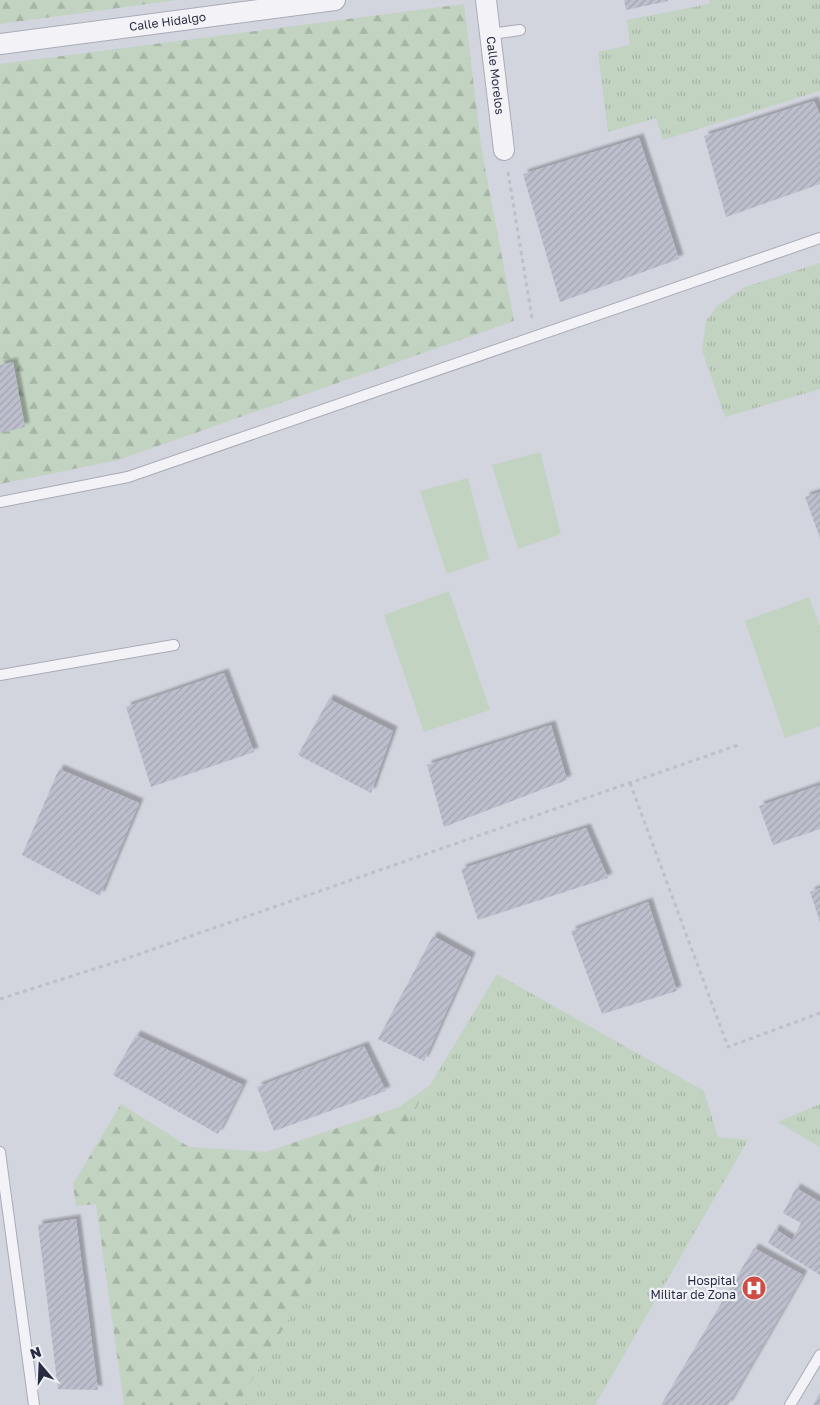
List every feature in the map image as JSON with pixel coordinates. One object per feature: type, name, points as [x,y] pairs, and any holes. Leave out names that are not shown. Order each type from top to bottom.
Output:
[{"type":"street","name":"Calle Hidalgo","points":[[0,44],[334,0]]},
{"type":"street","name":"Calle Morelos","points":[[486,0],[504,150]]},
{"type":"lane","points":[[491,34],[520,30]]},
{"type":"lane","points":[[0,502],[128,477],[820,238]]},
{"type":"lane","points":[[0,675],[174,645]]},
{"type":"lane","points":[[0,1152],[34,1405]]},
{"type":"lane","points":[[790,1405],[820,1355]]},
{"type":"path","points":[[504,150],[535,336]]},
{"type":"path","points":[[0,999],[125,959],[740,744]]},
{"type":"path","points":[[630,783],[728,1047],[820,1013]]},
{"type":"shaded area","points":[[0,0],[820,0],[820,1405],[0,1405]]},
{"type":"green space","points":[[0,0],[177,0],[0,24]]},
{"type":"green space","points":[[709,0],[820,0],[820,91],[663,140],[656,118],[608,132],[598,52],[630,45],[627,20],[709,4]]},
{"type":"green space","points":[[464,4],[481,146],[514,321],[118,460],[0,484],[0,64]]},
{"type":"green space","points":[[820,263],[820,389],[725,417],[702,350],[706,321],[717,306],[745,287]]},
{"type":"green space","points":[[540,452],[561,534],[518,549],[492,465]]},
{"type":"green space","points":[[468,478],[489,559],[447,574],[420,491]]},
{"type":"green space","points":[[449,591],[490,710],[424,732],[384,615]]},
{"type":"green space","points":[[809,597],[820,627],[820,726],[785,738],[745,621]]},
{"type":"green space","points":[[497,974],[704,1091],[718,1137],[748,1140],[595,1405],[237,1405]]},
{"type":"green space","points":[[430,1085],[237,1405],[124,1405],[96,1204],[76,1206],[73,1184],[121,1104],[189,1147],[266,1152],[399,1107]]},
{"type":"green space","points":[[820,1104],[820,1147],[778,1122]]},
{"type":"building","points":[[624,0],[668,0],[668,1],[626,10]]},
{"type":"building","points":[[814,101],[820,115],[820,184],[726,217],[704,136]]},
{"type":"building","points":[[639,138],[679,259],[560,302],[523,174]]},
{"type":"building","points":[[13,362],[25,427],[0,433],[0,365]]},
{"type":"building","points":[[820,492],[820,538],[805,497]]},
{"type":"building","points":[[224,673],[254,752],[151,787],[126,707]]},
{"type":"building","points":[[329,699],[393,731],[371,793],[298,755]]},
{"type":"building","points":[[551,725],[567,780],[444,827],[427,765]]},
{"type":"building","points":[[59,769],[139,803],[100,896],[22,855]]},
{"type":"building","points":[[820,785],[820,829],[773,845],[759,806]]},
{"type":"building","points":[[586,828],[608,878],[478,920],[461,869]]},
{"type":"building","points":[[820,888],[820,922],[810,892]]},
{"type":"building","points":[[648,902],[677,991],[602,1014],[571,931]]},
{"type":"building","points":[[433,936],[471,957],[424,1061],[378,1039]]},
{"type":"building","points":[[136,1035],[243,1085],[218,1134],[113,1075]]},
{"type":"building","points":[[364,1046],[386,1091],[274,1131],[257,1087]]},
{"type":"building","points":[[796,1188],[820,1202],[820,1275],[768,1243],[775,1229],[792,1240],[801,1223],[783,1213]]},
{"type":"building","points":[[76,1219],[98,1390],[58,1389],[38,1225]]},
{"type":"building","points":[[754,1248],[803,1275],[728,1405],[661,1405]]},
{"type":"building","points":[[820,1393],[820,1405],[813,1405]]},
{"type":"place","name":"Hospital Militar de Zona","points":[[754,1288]]}]
